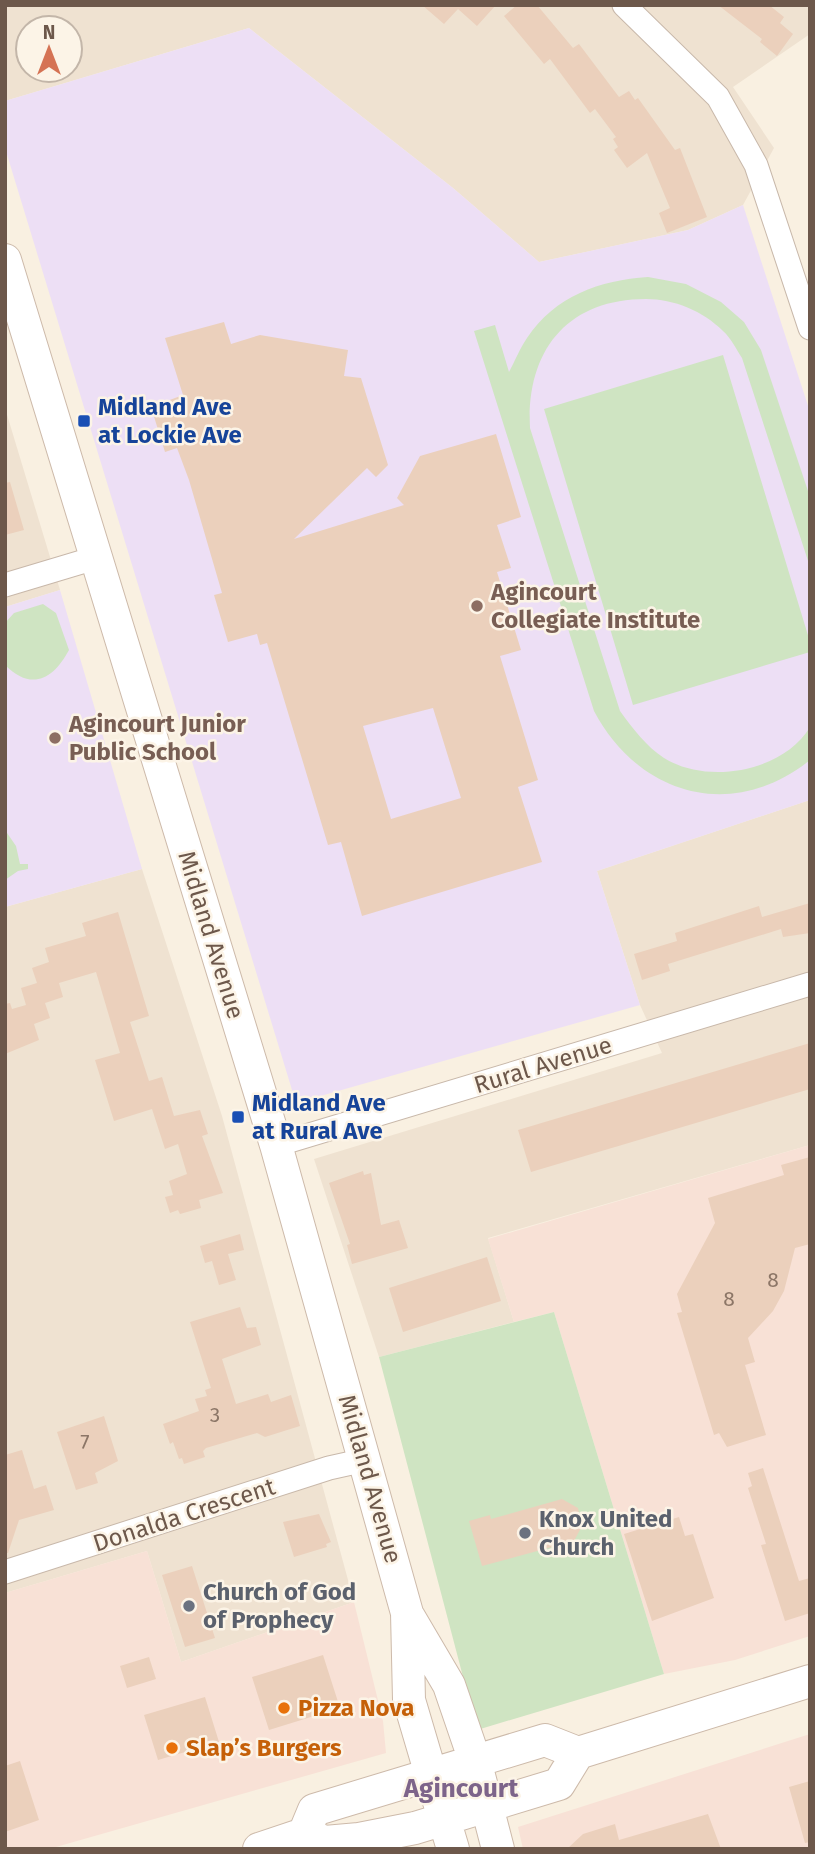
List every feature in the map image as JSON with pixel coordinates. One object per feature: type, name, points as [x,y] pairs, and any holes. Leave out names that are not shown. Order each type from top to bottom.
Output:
[{"type":"main road","name":"Midland Avenue","points":[[5,260],[276,1146],[365,1460],[407,1613],[409,1700],[453,1849]]},
{"type":"main road","name":"Midland Avenue","points":[[407,1613],[449,1685],[476,1763],[498,1849]]},
{"type":"main road","points":[[304,1834],[314,1810],[545,1740],[578,1753],[810,1681]]},
{"type":"main road","points":[[259,1849],[304,1834],[325,1842],[359,1839],[488,1807],[559,1784],[578,1753]]},
{"type":"street","points":[[624,5],[718,97],[726,110],[756,165],[808,316]]},
{"type":"street","points":[[5,585],[95,558]]},
{"type":"street","name":"Rural Avenue","points":[[276,1146],[810,985]]},
{"type":"street","name":"Donalda Crescent","points":[[5,1572],[329,1468],[365,1460]]},
{"type":"shaded area","points":[[5,5],[810,5],[810,34],[733,87],[774,148],[743,205],[688,230],[539,262],[453,188],[249,28],[84,77],[84,14],[14,14],[14,84],[62,84],[5,101]]},
{"type":"shaded area","name":"Agincourt Collegiate Institute","points":[[249,28],[453,188],[539,262],[688,230],[743,205],[810,412],[810,800],[597,871],[640,1005],[296,1103],[5,148],[5,101],[62,84],[84,84],[84,77]]},
{"type":"shaded area","points":[[5,408],[60,590],[5,607]]},
{"type":"shaded area","name":"Agincourt Junior Public School","points":[[60,590],[142,869],[5,907],[5,607]]},
{"type":"shaded area","points":[[810,800],[810,1145],[488,1238],[514,1322],[379,1357],[314,1159],[662,1053],[640,1005],[597,871]]},
{"type":"shaded area","points":[[142,869],[222,1116],[354,1602],[181,1662],[147,1551],[5,1593],[5,907]]},
{"type":"shaded area","points":[[810,1145],[810,1636],[735,1660],[664,1674],[554,1312],[514,1322],[488,1239]]},
{"type":"shaded area","points":[[147,1551],[181,1662],[354,1602],[383,1721],[386,1753],[49,1849],[5,1849],[5,1593]]},
{"type":"shaded area","points":[[810,1734],[810,1849],[523,1849],[518,1827]]},
{"type":"green space","points":[[648,277],[686,284],[721,302],[744,322],[761,350],[810,497],[810,567],[742,358],[726,334],[697,312],[667,301],[646,299],[618,301],[594,308],[574,320],[557,335],[544,353],[535,375],[530,428],[620,711],[646,743],[664,758],[682,766],[701,771],[743,770],[782,755],[798,742],[810,727],[810,760],[780,779],[750,790],[720,794],[690,791],[662,780],[636,763],[613,740],[594,711],[474,331],[495,325],[509,372],[524,342],[538,323],[565,301],[613,282]]},
{"type":"green space","points":[[723,355],[810,642],[810,652],[633,705],[544,409]]},
{"type":"green space","points":[[43,604],[56,613],[69,650],[49,675],[32,680],[15,673],[5,665],[5,623],[14,613]]},
{"type":"green space","points":[[5,830],[16,846],[20,864],[28,864],[28,869],[18,871],[5,880]]},
{"type":"green space","points":[[554,1312],[664,1674],[477,1730],[379,1357]]},
{"type":"building","points":[[422,5],[496,5],[477,26],[458,9],[444,24]]},
{"type":"building","points":[[517,5],[537,5],[573,48],[579,44],[619,97],[629,91],[635,100],[638,98],[675,150],[680,148],[707,217],[667,233],[659,213],[670,208],[647,153],[627,168],[614,150],[618,147],[613,139],[616,137],[595,109],[590,113],[550,59],[544,64],[504,16]]},
{"type":"building","points":[[718,5],[769,5],[784,17],[780,23],[793,34],[777,56],[760,42],[762,39]]},
{"type":"building","points":[[224,322],[231,344],[260,335],[348,350],[344,376],[361,378],[388,465],[376,477],[367,468],[294,539],[404,505],[397,498],[420,456],[496,434],[521,517],[497,525],[511,568],[497,572],[521,650],[500,656],[538,780],[518,787],[542,862],[362,916],[341,842],[328,845],[267,643],[260,645],[257,634],[228,642],[214,595],[222,593],[189,480],[177,448],[165,452],[151,407],[183,395],[165,338]],"holes":[[[433,708],[461,798],[391,819],[363,726]]]},
{"type":"building","points":[[10,482],[24,530],[5,535],[5,483]]},
{"type":"building","points":[[810,903],[810,933],[783,937],[781,929],[668,964],[670,971],[642,980],[634,954],[677,941],[675,933],[759,906],[762,917]]},
{"type":"building","points":[[118,912],[149,1016],[130,1022],[149,1081],[162,1077],[174,1116],[200,1110],[208,1134],[202,1136],[223,1193],[199,1200],[201,1208],[180,1214],[178,1210],[170,1213],[165,1197],[173,1195],[169,1181],[187,1174],[178,1144],[165,1149],[152,1109],[114,1121],[95,1060],[120,1053],[96,972],[59,983],[63,997],[45,1003],[50,1018],[34,1024],[39,1040],[5,1054],[5,1004],[10,1003],[12,1009],[26,1005],[21,988],[37,983],[32,968],[49,962],[45,948],[86,936],[82,923]]},
{"type":"building","points":[[810,1043],[810,1089],[531,1172],[518,1130]]},
{"type":"building","points":[[810,1157],[810,1244],[795,1248],[784,1291],[773,1311],[748,1338],[755,1362],[745,1365],[766,1435],[727,1447],[719,1433],[714,1435],[677,1313],[682,1312],[677,1294],[715,1223],[708,1198],[784,1175],[781,1165]]},
{"type":"building","points":[[363,1171],[364,1175],[371,1173],[381,1225],[399,1220],[408,1248],[352,1264],[347,1245],[350,1244],[329,1183]]},
{"type":"building","points":[[240,1234],[244,1250],[228,1254],[236,1280],[219,1285],[212,1261],[205,1263],[200,1246]]},
{"type":"building","points":[[487,1257],[501,1301],[403,1332],[389,1288]]},
{"type":"building","points":[[240,1307],[247,1328],[256,1327],[261,1345],[222,1359],[236,1404],[268,1394],[271,1402],[291,1395],[300,1426],[265,1437],[257,1433],[206,1448],[203,1451],[205,1457],[184,1464],[182,1458],[179,1459],[173,1442],[170,1444],[163,1424],[199,1411],[195,1399],[207,1396],[205,1390],[211,1388],[190,1322]]},
{"type":"building","points":[[104,1416],[118,1461],[95,1473],[98,1483],[76,1490],[57,1432]]},
{"type":"building","points":[[22,1450],[34,1489],[46,1485],[54,1510],[19,1520],[8,1553],[5,1553],[5,1455]]},
{"type":"building","points":[[763,1468],[799,1581],[810,1578],[810,1613],[785,1621],[761,1545],[766,1544],[748,1488],[752,1486],[748,1473]]},
{"type":"building","name":"Knox United Church","points":[[562,1499],[578,1508],[582,1526],[574,1541],[482,1566],[469,1521],[490,1515],[491,1519]]},
{"type":"building","points":[[319,1514],[331,1542],[326,1544],[327,1547],[294,1557],[283,1522]]},
{"type":"building","points":[[679,1517],[685,1536],[693,1534],[714,1598],[652,1621],[624,1534]]},
{"type":"building","name":"Church of God of Prophecy","points":[[192,1566],[215,1638],[185,1647],[162,1575]]},
{"type":"building","points":[[323,1655],[340,1708],[269,1730],[252,1677]]},
{"type":"building","points":[[149,1657],[156,1679],[127,1688],[120,1666]]},
{"type":"building","points":[[205,1697],[219,1742],[158,1760],[144,1715]]},
{"type":"building","points":[[20,1761],[39,1820],[5,1832],[5,1766]]},
{"type":"building","points":[[810,1781],[810,1842],[805,1843],[789,1787]]},
{"type":"building","points":[[708,1814],[721,1849],[567,1849],[583,1834],[615,1824],[619,1840]]},
{"type":"place","name":"Midland Ave at Lockie Ave","points":[[84,421]]},
{"type":"place","name":"Agincourt Collegiate Institute","points":[[477,606]]},
{"type":"place","name":"Agincourt Junior Public School","points":[[55,738]]},
{"type":"place","name":"Midland Ave at Rural Ave","points":[[238,1117]]},
{"type":"place","name":"Knox United Church","points":[[525,1533]]},
{"type":"place","name":"Church of God of Prophecy","points":[[189,1606]]},
{"type":"place","name":"Pizza Nova","points":[[284,1708]]},
{"type":"place","name":"Slap’s Burgers","points":[[172,1748]]},
{"type":"district","name":"Agincourt","points":[[461,1788]]}]
